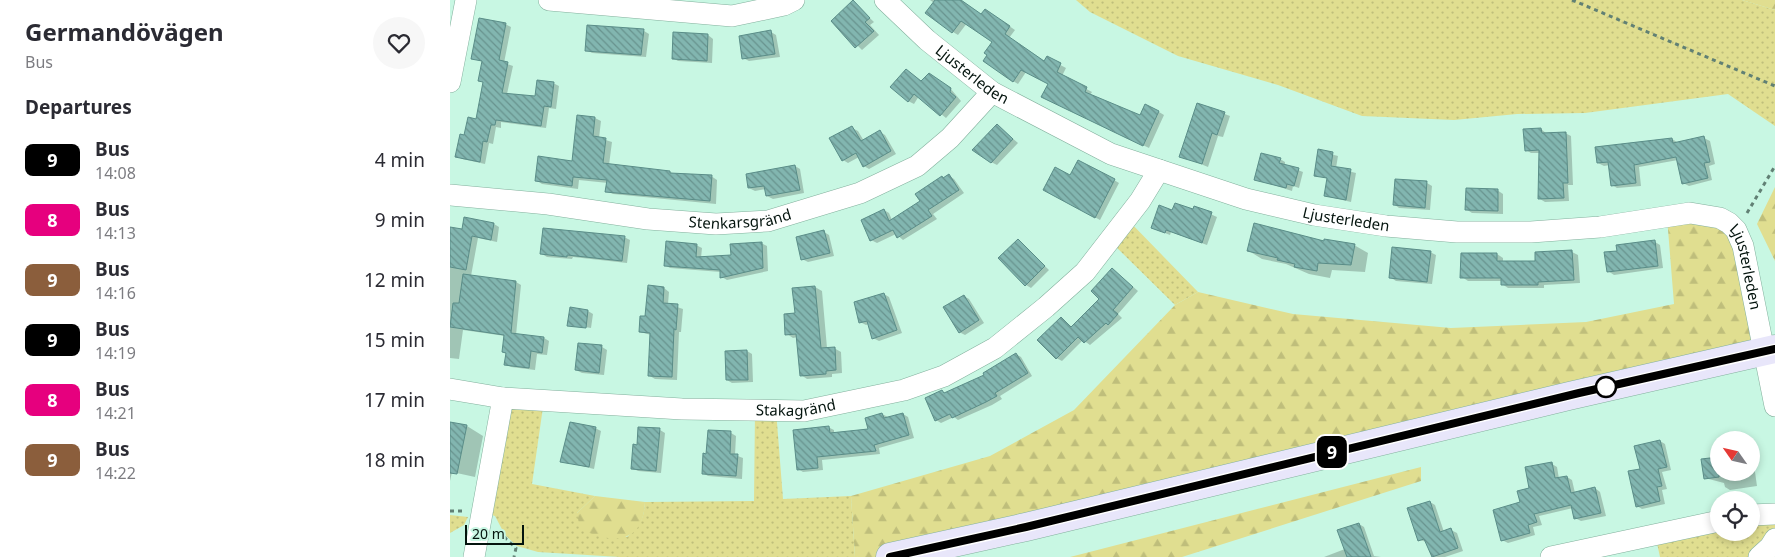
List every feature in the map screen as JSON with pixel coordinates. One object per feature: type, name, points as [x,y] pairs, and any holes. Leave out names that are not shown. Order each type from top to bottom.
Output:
[{"type":"street","points":[[450,82],[466,0]]},
{"type":"street","points":[[549,0],[732,16],[784,5],[794,0]]},
{"type":"street","name":"Ljusterleden","points":[[885,0],[927,40],[992,92],[1111,154],[1246,200],[1314,215],[1386,226],[1456,232],[1531,232],[1600,227],[1690,213],[1720,218],[1736,230],[1743,246],[1769,350],[1775,406]]},
{"type":"street","name":"Stenkarsgränd","points":[[450,195],[548,204],[648,219],[716,224],[768,222],[860,193],[917,166],[950,138],[992,92]]},
{"type":"street","name":"Stakagränd","points":[[450,389],[503,398],[682,409],[804,411],[904,390],[944,376],[995,348],[1046,307],[1084,272],[1140,201],[1159,170]]},
{"type":"street","points":[[890,557],[1026,527],[1769,350]]},
{"type":"street","points":[[474,557],[503,398]]},
{"type":"street","points":[[1760,515],[1775,514]]},
{"type":"street","points":[[1551,557],[1710,524]]},
{"type":"street","points":[[1759,557],[1770,547],[1775,539]]},
{"type":"path","points":[[1572,0],[1775,86]]},
{"type":"path","points":[[1736,230],[1775,166]]},
{"type":"path","points":[[514,557],[516,548]]},
{"type":"green space","points":[[1076,0],[1742,0],[1775,10],[1775,126],[1728,94],[1585,113],[1517,114],[1454,120],[1362,116],[1278,85],[1178,56],[1090,12]]},
{"type":"green space","points":[[1742,0],[1775,0],[1775,10]]},
{"type":"green space","points":[[1775,187],[1775,261],[1757,224]]},
{"type":"green space","points":[[1667,217],[1729,222],[1762,350],[885,557],[855,557],[851,496],[990,456],[1074,410],[1175,305],[1198,292],[1293,314],[1451,328],[1586,322],[1674,304]]},
{"type":"green space","points":[[1127,219],[1198,292],[1175,305],[1110,241]]},
{"type":"green space","points":[[502,398],[544,400],[532,484],[595,496],[577,513],[627,537],[640,522],[644,513],[645,502],[754,501],[755,411],[776,410],[783,499],[851,496],[855,557],[620,557],[538,552],[517,546],[505,535],[495,516],[482,512]]},
{"type":"green space","points":[[1421,467],[1421,481],[1182,557],[1070,557]]},
{"type":"green space","points":[[595,496],[645,502],[643,516],[638,526],[632,533],[624,537],[614,538],[603,537],[580,529],[577,513]]},
{"type":"green space","points":[[1775,513],[1775,538],[1758,557],[1660,557],[1655,534],[1710,523],[1710,541],[1760,541],[1760,514]]},
{"type":"green space","points":[[450,515],[468,517],[464,525],[450,533]]},
{"type":"building","points":[[853,0],[870,18],[865,22],[874,31],[855,48],[831,21]]},
{"type":"building","points":[[935,0],[961,0],[981,14],[985,9],[1010,26],[1005,34],[1044,61],[1047,56],[1061,63],[1057,72],[1087,87],[1085,92],[1140,115],[1145,104],[1159,111],[1143,146],[1041,97],[1048,84],[1021,70],[1013,82],[983,61],[987,55],[984,53],[992,42],[961,21],[952,33],[925,13]]},
{"type":"building","points":[[479,18],[506,23],[499,60],[508,62],[502,93],[535,96],[537,80],[554,82],[551,107],[544,106],[541,126],[496,120],[495,125],[491,125],[487,142],[483,141],[480,162],[455,157],[460,134],[464,135],[468,117],[476,119],[483,82],[478,81],[482,61],[471,59]]},
{"type":"building","points":[[587,25],[644,29],[641,55],[585,51]]},
{"type":"building","points":[[771,30],[775,54],[742,59],[739,36]]},
{"type":"building","points":[[673,32],[708,34],[707,61],[672,59]]},
{"type":"building","points":[[906,69],[921,81],[929,73],[951,88],[950,92],[956,97],[940,116],[914,94],[908,102],[890,87]]},
{"type":"building","points":[[1197,103],[1225,112],[1217,135],[1212,133],[1202,164],[1179,157]]},
{"type":"building","points":[[577,115],[595,117],[593,136],[606,138],[603,163],[670,171],[670,173],[712,175],[710,201],[605,192],[607,180],[573,177],[572,186],[535,181],[538,156],[572,161]]},
{"type":"building","points":[[997,124],[1013,139],[991,163],[972,150]]},
{"type":"building","points":[[852,126],[861,141],[880,130],[891,151],[863,167],[856,153],[842,161],[829,138]]},
{"type":"building","points":[[1541,128],[1542,133],[1566,132],[1568,183],[1563,183],[1564,198],[1538,199],[1539,150],[1525,151],[1523,129]]},
{"type":"building","points":[[1704,136],[1710,162],[1704,163],[1708,178],[1682,184],[1676,157],[1634,165],[1636,183],[1611,186],[1608,162],[1597,163],[1595,147],[1672,138],[1673,143]]},
{"type":"building","points":[[1318,149],[1333,152],[1331,166],[1351,169],[1346,200],[1324,196],[1327,178],[1314,176]]},
{"type":"building","points":[[1261,153],[1281,158],[1279,163],[1299,168],[1294,186],[1287,184],[1286,188],[1254,180]]},
{"type":"building","points":[[1078,160],[1115,179],[1095,218],[1043,190],[1055,167],[1070,175]]},
{"type":"building","points":[[795,165],[800,190],[766,196],[764,186],[748,188],[746,174]]},
{"type":"building","points":[[949,174],[959,190],[928,210],[932,216],[897,238],[893,230],[870,241],[861,220],[884,209],[889,221],[920,201],[915,194],[942,176],[943,178]]},
{"type":"building","points":[[1395,179],[1427,181],[1425,208],[1393,205]]},
{"type":"building","points":[[1466,188],[1498,189],[1498,211],[1465,210]]},
{"type":"building","points":[[1175,203],[1193,209],[1194,206],[1212,212],[1202,243],[1166,230],[1165,233],[1151,228],[1159,205],[1172,210]]},
{"type":"building","points":[[464,217],[494,223],[491,240],[472,236],[466,270],[450,267],[450,227],[462,229]]},
{"type":"building","points":[[1254,223],[1324,241],[1324,239],[1355,244],[1351,265],[1318,263],[1317,271],[1294,267],[1295,264],[1277,260],[1278,258],[1247,251]]},
{"type":"building","points":[[543,228],[625,236],[622,261],[540,254]]},
{"type":"building","points":[[824,230],[830,253],[801,260],[796,237]]},
{"type":"building","points":[[1018,239],[1045,266],[1025,286],[998,258]]},
{"type":"building","points":[[1655,240],[1658,266],[1607,272],[1604,252],[1617,251],[1616,245]]},
{"type":"building","points":[[666,241],[697,244],[696,257],[731,255],[730,244],[762,242],[763,268],[720,278],[720,270],[664,266]]},
{"type":"building","points":[[1392,247],[1431,251],[1427,282],[1389,278]]},
{"type":"building","points":[[1572,250],[1574,280],[1538,282],[1538,285],[1501,285],[1501,278],[1460,278],[1461,253],[1497,253],[1497,261],[1535,261],[1535,252]]},
{"type":"building","points":[[1112,268],[1133,287],[1113,310],[1118,314],[1108,325],[1106,323],[1084,343],[1078,337],[1056,359],[1037,340],[1061,317],[1071,327],[1099,299],[1091,291]]},
{"type":"building","points":[[463,274],[516,281],[511,333],[544,337],[542,353],[531,351],[529,368],[504,365],[506,353],[502,352],[504,335],[450,327],[453,303],[459,303]]},
{"type":"building","points":[[648,285],[664,287],[663,303],[678,304],[676,330],[674,329],[672,377],[648,376],[650,333],[639,332],[640,316],[645,316]]},
{"type":"building","points":[[815,286],[821,348],[835,347],[836,370],[826,371],[826,374],[800,376],[796,334],[785,335],[784,314],[795,313],[792,288]]},
{"type":"building","points":[[884,293],[897,330],[872,339],[867,321],[859,323],[854,302]]},
{"type":"building","points":[[964,295],[979,320],[959,333],[943,307]]},
{"type":"building","points":[[570,307],[588,310],[586,328],[567,326]]},
{"type":"building","points":[[578,343],[602,345],[599,373],[575,370]]},
{"type":"building","points":[[747,350],[748,380],[726,380],[725,351]]},
{"type":"building","points":[[1016,353],[1028,373],[995,393],[997,396],[986,402],[952,418],[950,414],[935,421],[925,398],[942,390],[944,393],[984,375],[983,373]]},
{"type":"building","points":[[882,413],[884,418],[903,413],[909,435],[874,445],[876,451],[817,457],[818,468],[797,470],[793,430],[829,426],[830,433],[868,429],[865,418]]},
{"type":"building","points":[[450,422],[467,425],[457,474],[450,473]]},
{"type":"building","points":[[570,422],[596,427],[589,467],[560,462]]},
{"type":"building","points":[[638,427],[660,428],[656,471],[631,469],[633,444],[637,445]]},
{"type":"building","points":[[708,430],[731,431],[730,454],[738,454],[736,476],[702,474],[703,453],[706,454]]},
{"type":"building","points":[[1660,440],[1667,467],[1658,469],[1662,486],[1657,487],[1660,501],[1636,507],[1628,471],[1640,469],[1634,446]]},
{"type":"building","points":[[1710,458],[1710,478],[1704,479],[1701,459]]},
{"type":"building","points":[[1552,462],[1555,478],[1567,476],[1571,493],[1595,487],[1601,513],[1574,519],[1571,505],[1534,514],[1537,522],[1528,525],[1530,533],[1501,541],[1493,510],[1520,502],[1517,491],[1529,488],[1525,467]]},
{"type":"building","points":[[1430,501],[1440,532],[1451,528],[1458,548],[1432,557],[1424,539],[1418,541],[1407,508]]},
{"type":"building","points":[[1359,523],[1371,557],[1347,557],[1337,530]]},
{"type":"bus line","name":"9","points":[[890,557],[1026,527],[1579,393],[1775,349]]}]
